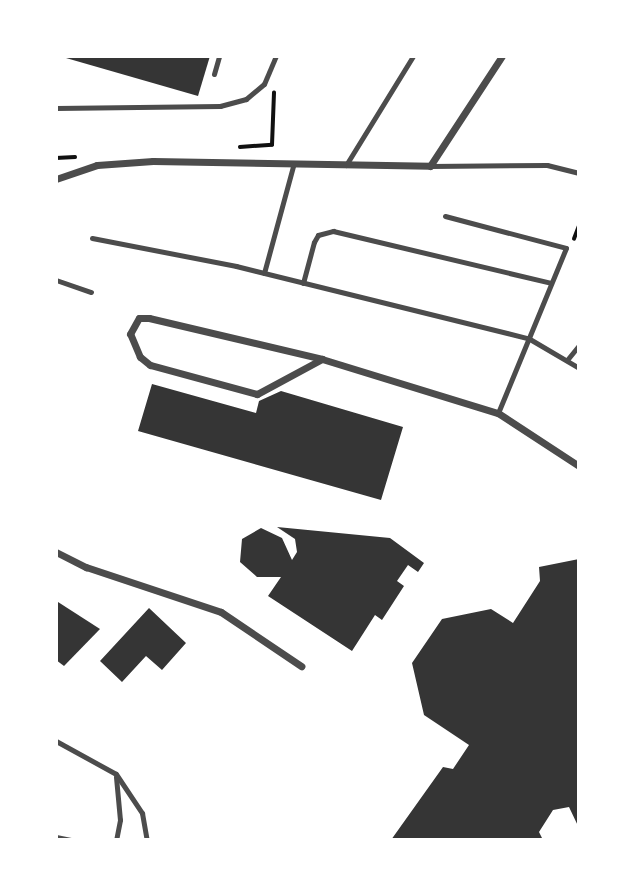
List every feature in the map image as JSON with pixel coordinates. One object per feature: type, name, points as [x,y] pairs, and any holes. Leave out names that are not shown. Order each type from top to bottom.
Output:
[{"type":"street","points":[[56,179],[97,165],[153,161],[344,167],[430,166],[502,56]]},
{"type":"street","points":[[323,359],[257,394],[150,366],[140,357],[130,334],[139,318],[149,318],[323,359],[498,413],[579,466]]},
{"type":"street","points":[[56,552],[86,567],[221,612],[301,666]]},
{"type":"lane","points":[[214,74],[219,56]]},
{"type":"lane","points":[[56,108],[220,106],[246,99],[264,85],[276,56]]},
{"type":"lane","points":[[344,167],[413,56]]},
{"type":"lane","points":[[430,166],[547,165],[579,173]]},
{"type":"lane","points":[[264,273],[293,166]]},
{"type":"lane","points":[[445,216],[566,248],[498,413]]},
{"type":"lane","points":[[303,283],[314,242],[325,232],[333,231],[551,283]]},
{"type":"lane","points":[[92,238],[264,273],[528,338],[579,368]]},
{"type":"lane","points":[[56,280],[91,292]]},
{"type":"lane","points":[[566,359],[579,345]]},
{"type":"lane","points":[[56,741],[116,774],[142,813],[147,840]]},
{"type":"lane","points":[[116,774],[120,820],[116,840]]},
{"type":"lane","points":[[56,837],[71,840]]},
{"type":"path","points":[[231,147],[272,145],[274,81]]},
{"type":"path","points":[[56,158],[83,156]]},
{"type":"path","points":[[573,241],[579,226]]},
{"type":"building","points":[[59,56],[210,56],[198,96]]},
{"type":"building","points":[[152,384],[256,413],[259,401],[281,391],[403,427],[381,500],[138,431]]},
{"type":"building","points":[[277,527],[390,538],[424,563],[418,572],[408,565],[397,581],[404,586],[382,620],[375,615],[352,651],[268,596],[281,577],[257,577],[240,562],[242,539],[261,528],[282,538],[292,560],[297,552],[295,539]]},
{"type":"building","points":[[579,559],[579,828],[569,807],[553,810],[539,832],[543,840],[391,840],[443,767],[453,769],[469,745],[424,715],[412,663],[442,619],[491,609],[513,623],[540,581],[539,567]]},
{"type":"building","points":[[58,602],[100,629],[64,666],[56,660]]},
{"type":"building","points":[[149,608],[186,643],[162,670],[146,656],[122,682],[100,661]]}]
